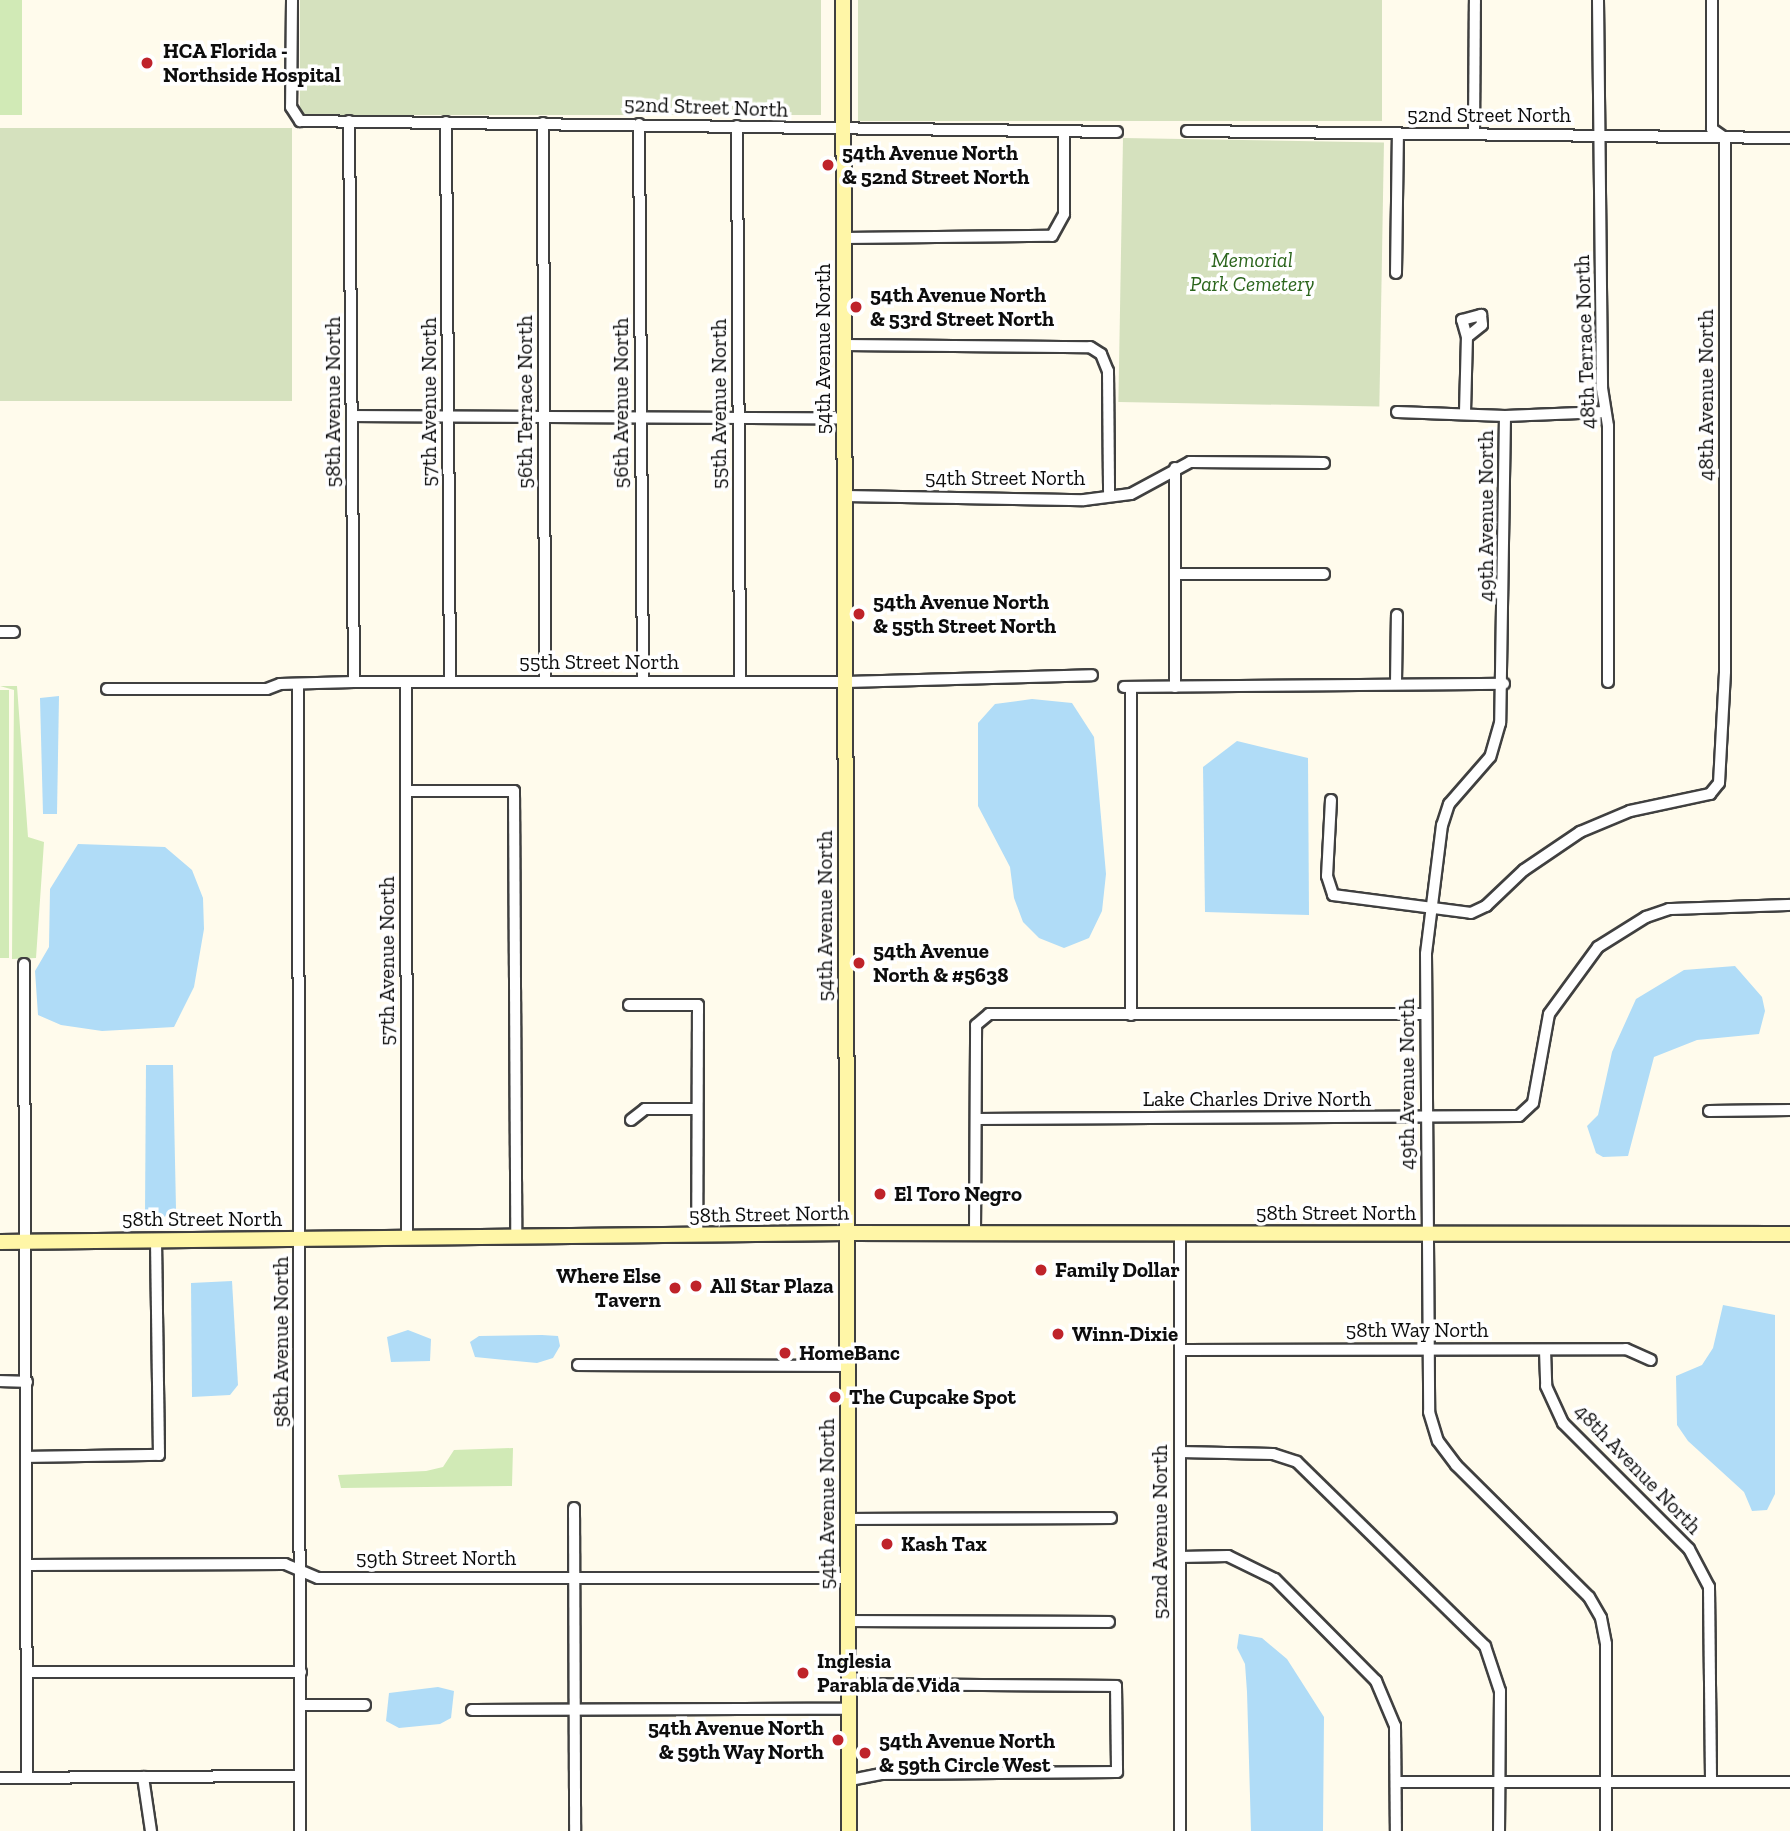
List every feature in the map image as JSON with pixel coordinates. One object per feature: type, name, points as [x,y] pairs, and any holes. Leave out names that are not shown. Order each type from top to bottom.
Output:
[{"type":"main road","name":"54th Avenue North","points":[[843,0],[849,1831]]},
{"type":"main road","name":"58th Street North","points":[[0,1242],[848,1233],[1790,1234]]},
{"type":"street","name":"52nd Street North","points":[[292,0],[291,107],[296,117],[349,121],[639,124],[844,131],[1063,134],[1117,132]]},
{"type":"street","points":[[1474,133],[1475,0]]},
{"type":"street","name":"48th Terrace North","points":[[1598,0],[1605,412],[1608,426],[1608,682]]},
{"type":"street","name":"48th Avenue North","points":[[1432,910],[1471,913],[1486,906],[1524,870],[1580,832],[1630,811],[1710,794],[1721,776],[1725,671],[1725,138],[1712,129],[1712,0]]},
{"type":"street","name":"58th Avenue North","points":[[349,121],[354,682]]},
{"type":"street","name":"57th Avenue North","points":[[446,122],[450,681]]},
{"type":"street","name":"56th Terrace North","points":[[543,123],[545,681]]},
{"type":"street","name":"56th Avenue North","points":[[639,124],[643,682]]},
{"type":"street","name":"55th Avenue North","points":[[737,126],[740,681]]},
{"type":"street","name":"52nd Street North","points":[[1187,131],[1790,138]]},
{"type":"street","points":[[844,238],[1052,236],[1063,214],[1063,134]]},
{"type":"street","points":[[1396,273],[1398,134]]},
{"type":"street","points":[[1465,412],[1467,337]]},
{"type":"street","points":[[844,345],[1090,346],[1101,354],[1108,371],[1109,496]]},
{"type":"street","points":[[1397,412],[1465,412],[1505,416],[1605,412]]},
{"type":"street","points":[[353,416],[845,419]]},
{"type":"street","name":"49th Avenue North","points":[[1505,416],[1504,684],[1497,743],[1490,757],[1456,792],[1442,825],[1432,910],[1426,1014],[1426,1349],[1429,1412],[1438,1441],[1456,1465],[1589,1597],[1601,1618],[1606,1644],[1606,1831]]},
{"type":"street","name":"54th Street North","points":[[845,496],[1084,500],[1132,494],[1190,462],[1324,463]]},
{"type":"street","points":[[1175,468],[1175,687]]},
{"type":"street","points":[[1175,574],[1324,574]]},
{"type":"street","points":[[1396,683],[1397,615]]},
{"type":"street","points":[[0,632],[14,632]]},
{"type":"street","name":"55th Street North","points":[[107,689],[267,689],[354,682],[450,681],[846,682],[1092,675]]},
{"type":"street","name":"57th Avenue North","points":[[406,683],[407,1238]]},
{"type":"street","points":[[1131,1015],[1127,687],[1504,684]]},
{"type":"street","name":"58th Avenue North","points":[[298,685],[302,1573],[300,1831]]},
{"type":"street","points":[[406,791],[514,791],[516,1237]]},
{"type":"street","points":[[1331,800],[1327,876],[1333,895],[1432,910]]},
{"type":"street","name":"Lake Charles Drive North","points":[[976,1119],[1510,1117],[1528,1111],[1534,1103],[1541,1039],[1563,990],[1598,947],[1646,917],[1687,907],[1790,905]]},
{"type":"street","points":[[24,964],[28,1242],[27,1777]]},
{"type":"street","points":[[629,1005],[698,1005],[697,1236]]},
{"type":"street","points":[[975,1233],[976,1025],[989,1014],[1426,1014]]},
{"type":"street","points":[[631,1119],[645,1109],[697,1109]]},
{"type":"street","points":[[1709,1111],[1790,1110]]},
{"type":"street","name":"52nd Avenue North","points":[[1180,1234],[1180,1831]]},
{"type":"street","points":[[27,1457],[159,1455],[156,1240]]},
{"type":"street","name":"58th Way North","points":[[1180,1350],[1626,1349],[1651,1360]]},
{"type":"street","name":"48th Avenue North","points":[[1545,1350],[1546,1386],[1563,1423],[1689,1549],[1709,1587],[1712,1782]]},
{"type":"street","points":[[578,1365],[848,1366]]},
{"type":"street","points":[[0,1381],[27,1382]]},
{"type":"street","points":[[1180,1452],[1273,1454],[1297,1462],[1485,1646],[1500,1691],[1499,1831]]},
{"type":"street","points":[[574,1508],[575,1831]]},
{"type":"street","points":[[848,1519],[1111,1518]]},
{"type":"street","points":[[1180,1557],[1227,1556],[1245,1561],[1275,1579],[1376,1681],[1395,1726],[1396,1831]]},
{"type":"street","name":"59th Street North","points":[[27,1564],[285,1564],[318,1578],[849,1578]]},
{"type":"street","points":[[849,1621],[1110,1622]]},
{"type":"street","points":[[27,1672],[301,1672]]},
{"type":"street","points":[[849,1684],[1116,1686],[1118,1772],[881,1773],[849,1780]]},
{"type":"street","points":[[301,1705],[365,1705]]},
{"type":"street","points":[[472,1710],[849,1709]]},
{"type":"street","points":[[0,1778],[300,1776]]},
{"type":"street","points":[[143,1777],[151,1831]]},
{"type":"street","points":[[1396,1782],[1790,1782]]},
{"type":"green space","points":[[0,0],[22,0],[22,115],[0,115]]},
{"type":"green space","points":[[300,0],[821,0],[821,115],[300,115]]},
{"type":"green space","points":[[858,0],[1382,0],[1382,121],[858,121]]},
{"type":"green space","points":[[0,128],[292,128],[292,401],[0,401]]},
{"type":"green space","name":"Memorial Park Cemetery","points":[[1123,138],[1384,143],[1379,407],[1118,402]]},
{"type":"green space","points":[[0,686],[17,686],[28,837],[44,842],[36,958],[12,959],[14,690]]},
{"type":"green space","points":[[0,690],[9,690],[9,958],[0,958]]},
{"type":"green space","points":[[513,1448],[512,1486],[341,1488],[338,1475],[426,1471],[443,1467],[454,1450]]},
{"type":"water","points":[[59,696],[57,814],[43,814],[40,698]]},
{"type":"water","points":[[1032,699],[1072,703],[1094,737],[1106,874],[1102,911],[1089,938],[1064,948],[1039,938],[1023,922],[1014,898],[1010,867],[978,806],[978,723],[995,704]]},
{"type":"water","points":[[1237,741],[1308,758],[1309,915],[1205,912],[1203,767]]},
{"type":"water","points":[[78,844],[165,847],[192,870],[203,898],[204,929],[194,987],[174,1027],[102,1031],[61,1025],[38,1015],[35,971],[49,947],[50,889]]},
{"type":"water","points":[[1735,966],[1762,997],[1765,1011],[1759,1034],[1697,1040],[1654,1057],[1628,1156],[1603,1157],[1596,1153],[1587,1126],[1598,1115],[1612,1052],[1636,999],[1684,970]]},
{"type":"water","points":[[146,1065],[173,1065],[176,1209],[163,1218],[145,1213]]},
{"type":"water","points":[[232,1281],[238,1385],[230,1395],[192,1397],[191,1283]]},
{"type":"water","points":[[1723,1305],[1775,1315],[1775,1494],[1767,1510],[1752,1511],[1744,1492],[1688,1441],[1677,1425],[1676,1376],[1702,1365],[1713,1348]]},
{"type":"water","points":[[408,1330],[431,1339],[430,1361],[391,1362],[387,1337]]},
{"type":"water","points":[[479,1336],[558,1336],[560,1346],[553,1358],[537,1363],[475,1357],[470,1342]]},
{"type":"water","points":[[1239,1634],[1262,1638],[1287,1659],[1324,1717],[1323,1831],[1251,1831],[1247,1692],[1245,1664],[1237,1648]]},
{"type":"water","points":[[438,1687],[454,1691],[451,1718],[440,1724],[399,1728],[386,1721],[389,1693]]},
{"type":"place","name":"HCA Florida - Northside Hospital","points":[[147,63]]},
{"type":"place","name":"54th Avenue North & 52nd Street North","points":[[828,165]]},
{"type":"place","name":"54th Avenue North & 53rd Street North","points":[[856,307]]},
{"type":"place","name":"54th Avenue North & 55th Street North","points":[[859,614]]},
{"type":"place","name":"54th Avenue North & #5638","points":[[859,963]]},
{"type":"place","name":"El Toro Negro","points":[[880,1194]]},
{"type":"place","name":"Family Dollar","points":[[1041,1270]]},
{"type":"place","name":"All Star Plaza","points":[[696,1286]]},
{"type":"place","name":"Where Else Tavern","points":[[675,1288]]},
{"type":"place","name":"Winn-Dixie","points":[[1058,1334]]},
{"type":"place","name":"HomeBanc","points":[[785,1353]]},
{"type":"place","name":"The Cupcake Spot","points":[[835,1397]]},
{"type":"place","name":"Kash Tax","points":[[887,1544]]},
{"type":"place","name":"Inglesia Parabla de Vida","points":[[803,1673]]},
{"type":"place","name":"54th Avenue North & 59th Way North","points":[[838,1740]]},
{"type":"place","name":"54th Avenue North & 59th Circle West","points":[[865,1753]]}]
